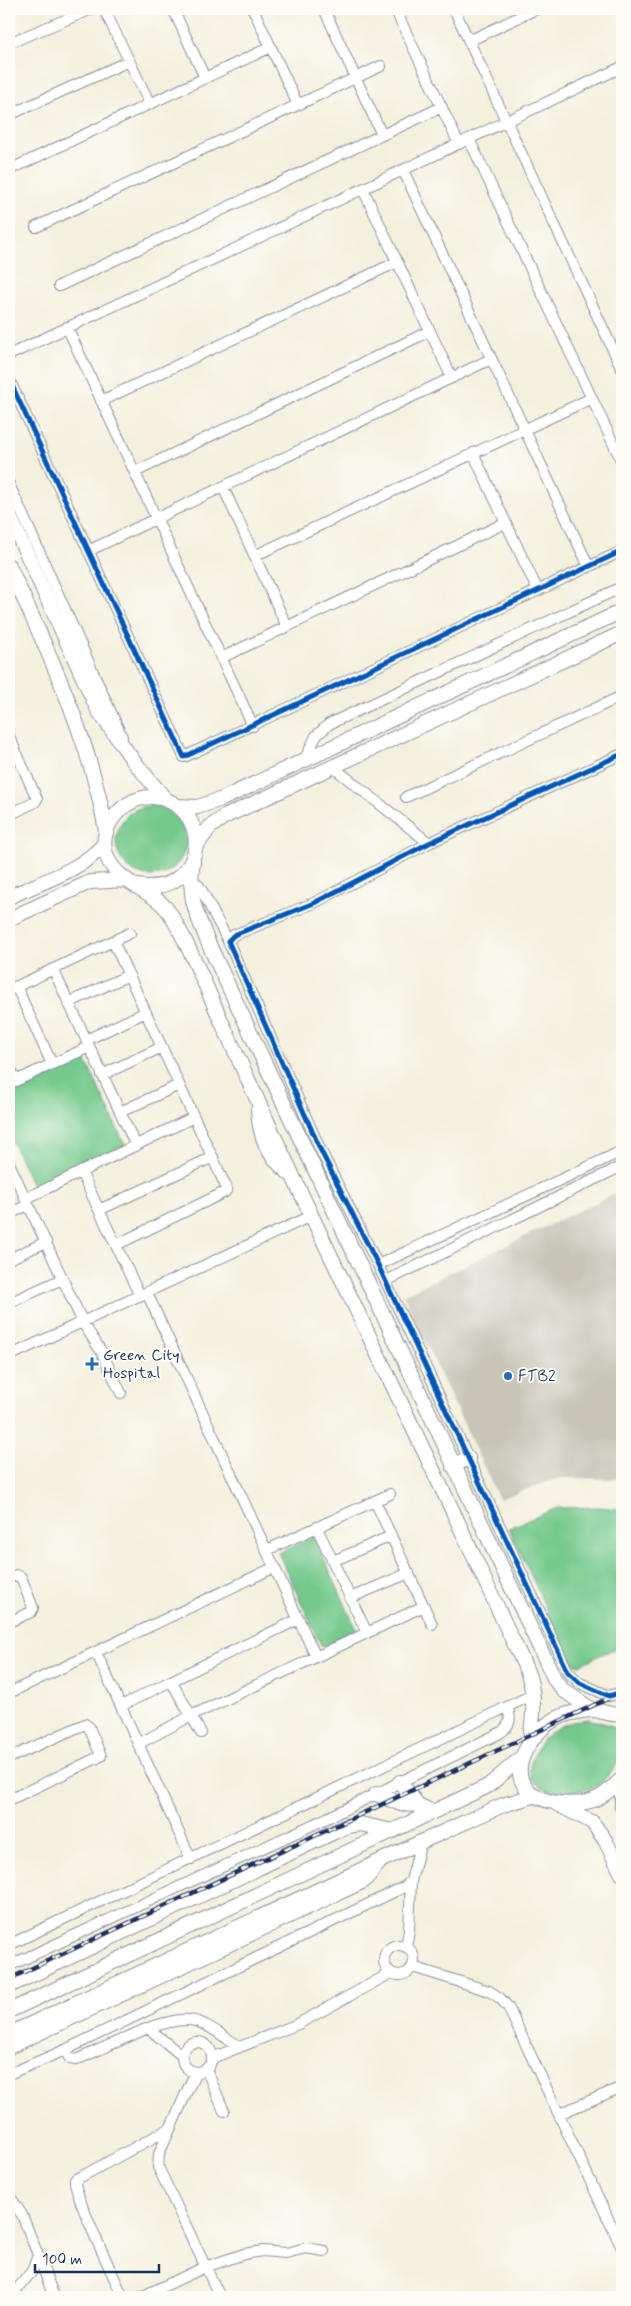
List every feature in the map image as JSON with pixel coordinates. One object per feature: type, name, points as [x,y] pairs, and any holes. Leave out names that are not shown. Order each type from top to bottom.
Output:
[{"type":"street","points":[[9,43],[92,9]]},
{"type":"street","points":[[104,9],[150,104]]},
{"type":"street","points":[[173,9],[205,78]]},
{"type":"street","points":[[253,9],[298,105]]},
{"type":"street","points":[[324,9],[382,136]]},
{"type":"street","points":[[395,9],[459,144]]},
{"type":"street","points":[[454,9],[622,369]]},
{"type":"street","points":[[469,41],[536,9]]},
{"type":"street","points":[[9,170],[271,47]]},
{"type":"street","points":[[9,115],[130,61]]},
{"type":"street","points":[[36,226],[381,66]]},
{"type":"street","points":[[9,355],[622,67]]},
{"type":"street","points":[[59,286],[442,107]]},
{"type":"street","points":[[469,139],[622,462]]},
{"type":"street","points":[[402,170],[589,567]]},
{"type":"street","points":[[363,189],[452,378]]},
{"type":"street","points":[[101,401],[397,262]]},
{"type":"street","points":[[67,327],[253,726]]},
{"type":"street","points":[[135,472],[430,331]]},
{"type":"street","points":[[88,551],[491,359]]},
{"type":"street","points":[[9,380],[183,755],[186,757],[622,551]]},
{"type":"street","points":[[254,556],[592,398]]},
{"type":"street","points":[[473,453],[538,591]]},
{"type":"street","points":[[9,484],[132,759]]},
{"type":"street","points":[[223,487],[287,627]]},
{"type":"street","points":[[9,515],[98,710],[132,759],[192,823],[195,852],[191,879],[192,902],[210,949],[453,1466],[556,1680],[563,1690],[592,1710],[621,1716]]},
{"type":"street","points":[[221,658],[505,523]]},
{"type":"street","points":[[9,566],[52,660],[74,715],[101,804],[106,856],[118,874],[153,897],[169,911],[191,954],[311,1216],[482,1573],[529,1678],[533,1722],[529,1744]]},
{"type":"street","points":[[305,759],[322,729],[329,724],[622,587]]},
{"type":"street","points":[[9,897],[84,862],[96,854],[121,808],[135,799],[157,797],[197,807],[222,799],[622,611]]},
{"type":"street","points":[[9,919],[90,882],[132,883],[150,888],[161,887],[180,878],[210,827],[224,817],[622,633]]},
{"type":"street","points":[[406,796],[622,696]]},
{"type":"street","points":[[9,736],[37,798],[35,802],[9,815]]},
{"type":"street","points":[[228,941],[234,935],[314,903],[429,843],[622,754]]},
{"type":"street","points":[[333,767],[429,843]]},
{"type":"street","points":[[191,879],[200,887],[228,941],[321,1151],[386,1281],[568,1672],[580,1683],[609,1696],[622,1692]]},
{"type":"street","points":[[52,1064],[12,988],[130,933]]},
{"type":"street","points":[[113,941],[227,1187],[227,1191],[116,1245]]},
{"type":"street","points":[[53,969],[136,1146]]},
{"type":"street","points":[[68,1002],[129,975]]},
{"type":"street","points":[[9,1066],[12,1083],[52,1064],[146,1012]]},
{"type":"street","points":[[102,1075],[162,1047]]},
{"type":"street","points":[[120,1112],[179,1085]]},
{"type":"street","points":[[9,1214],[81,1172],[194,1117]]},
{"type":"street","points":[[378,1265],[622,1151]]},
{"type":"street","points":[[99,1210],[213,1157]]},
{"type":"street","points":[[9,1163],[83,1323],[101,1351],[121,1393]]},
{"type":"street","points":[[386,1281],[622,1166]]},
{"type":"street","points":[[81,1172],[116,1245],[144,1295],[268,1550],[316,1657]]},
{"type":"street","points":[[9,1356],[311,1216]]},
{"type":"street","points":[[9,1259],[46,1242]]},
{"type":"street","points":[[9,1303],[62,1278]]},
{"type":"street","points":[[453,1466],[468,1458]]},
{"type":"street","points":[[268,1550],[390,1494]]},
{"type":"street","points":[[375,1501],[432,1624]]},
{"type":"street","points":[[318,1528],[367,1633]]},
{"type":"street","points":[[333,1561],[391,1536]]},
{"type":"street","points":[[9,1693],[275,1567]]},
{"type":"street","points":[[350,1598],[409,1573]]},
{"type":"street","points":[[9,1578],[16,1575],[21,1577],[33,1608],[31,1612],[9,1622]]},
{"type":"street","points":[[138,1744],[191,1716],[424,1606]]},
{"type":"street","points":[[121,1706],[299,1619]]},
{"type":"street","points":[[96,1652],[191,1859]]},
{"type":"street","points":[[172,1681],[201,1733]]},
{"type":"street","points":[[9,1945],[532,1695]]},
{"type":"street","points":[[9,1966],[376,1794],[500,1733],[510,1724],[511,1718],[508,1706]]},
{"type":"street","points":[[592,1710],[562,1716],[537,1732],[521,1758],[518,1770],[522,1782],[534,1796],[553,1802],[592,1822],[606,1840],[622,1874]]},
{"type":"street","points":[[9,1758],[85,1724],[89,1727],[101,1756],[9,1800]]},
{"type":"street","points":[[9,2011],[488,1786],[521,1758]]},
{"type":"street","points":[[400,1782],[418,1805]]},
{"type":"street","points":[[553,1802],[586,1802],[596,1799],[622,1785],[622,1807]]},
{"type":"street","points":[[376,1794],[401,1804],[418,1805],[433,1812]]},
{"type":"street","points":[[9,2034],[380,1860],[503,1805],[534,1796]]},
{"type":"street","points":[[9,1986],[347,1826],[360,1824],[393,1831]]},
{"type":"street","points":[[406,1947],[409,1930],[411,1881],[421,1842]]},
{"type":"street","points":[[9,2047],[364,1880],[380,1860]]},
{"type":"street","points":[[9,2074],[65,2050],[404,1887],[411,1881]]},
{"type":"street","points":[[148,2028],[181,2054],[183,2064],[195,2073],[206,2070],[212,2058],[298,2024],[391,1973],[406,1974],[413,1967],[413,1953],[406,1947],[393,1947],[386,1954],[385,1964],[391,1973]]},
{"type":"street","points":[[413,1967],[489,1991],[500,1998],[508,2007],[622,2248]]},
{"type":"street","points":[[65,2050],[70,2059],[76,2060],[148,2028],[175,2019],[191,2019],[202,2022],[240,2047]]},
{"type":"street","points":[[181,2054],[186,2046],[191,2043],[201,2042],[209,2048],[212,2058]]},
{"type":"street","points":[[206,2070],[224,2112]]},
{"type":"street","points":[[195,2073],[159,2154],[158,2167],[220,2297]]},
{"type":"street","points":[[559,2114],[622,2087]]},
{"type":"street","points":[[123,2297],[85,2212],[75,2186],[75,2180],[169,2129]]},
{"type":"street","points":[[9,2195],[22,2215],[54,2297]]},
{"type":"street","points":[[141,2297],[206,2267],[252,2252],[280,2254],[306,2248],[324,2251]]},
{"type":"street","points":[[11,2297],[32,2271],[38,2255]]},
{"type":"shaded area","points":[[622,1190],[622,1479],[559,1478],[499,1499],[403,1295]]},
{"type":"green space","points":[[151,806],[164,809],[176,816],[183,828],[186,841],[183,854],[176,866],[164,873],[151,876],[138,873],[126,866],[119,854],[116,841],[119,828],[126,816],[138,809]]},
{"type":"green space","points":[[85,1059],[125,1145],[33,1187],[9,1135],[9,1094]]},
{"type":"green space","points":[[601,1507],[622,1510],[622,1645],[579,1665],[571,1663],[509,1528],[557,1508]]},
{"type":"green space","points":[[314,1537],[357,1630],[322,1647],[278,1553]]},
{"type":"green space","points":[[589,1719],[610,1725],[622,1732],[621,1755],[610,1774],[591,1788],[576,1791],[558,1792],[536,1783],[531,1776],[530,1765],[542,1740],[553,1730],[567,1724]]},
{"type":"railway","points":[[9,1979],[622,1692]]},
{"type":"cycle path","points":[[9,379],[184,757],[622,551]]},
{"type":"cycle path","points":[[622,754],[429,843],[314,903],[234,935],[228,941],[321,1151],[378,1265],[568,1672],[580,1683],[609,1696],[622,1692]]},
{"type":"place","name":"Green City Hospital","points":[[92,1364]]},
{"type":"place","name":"FTB2","points":[[508,1376]]}]
